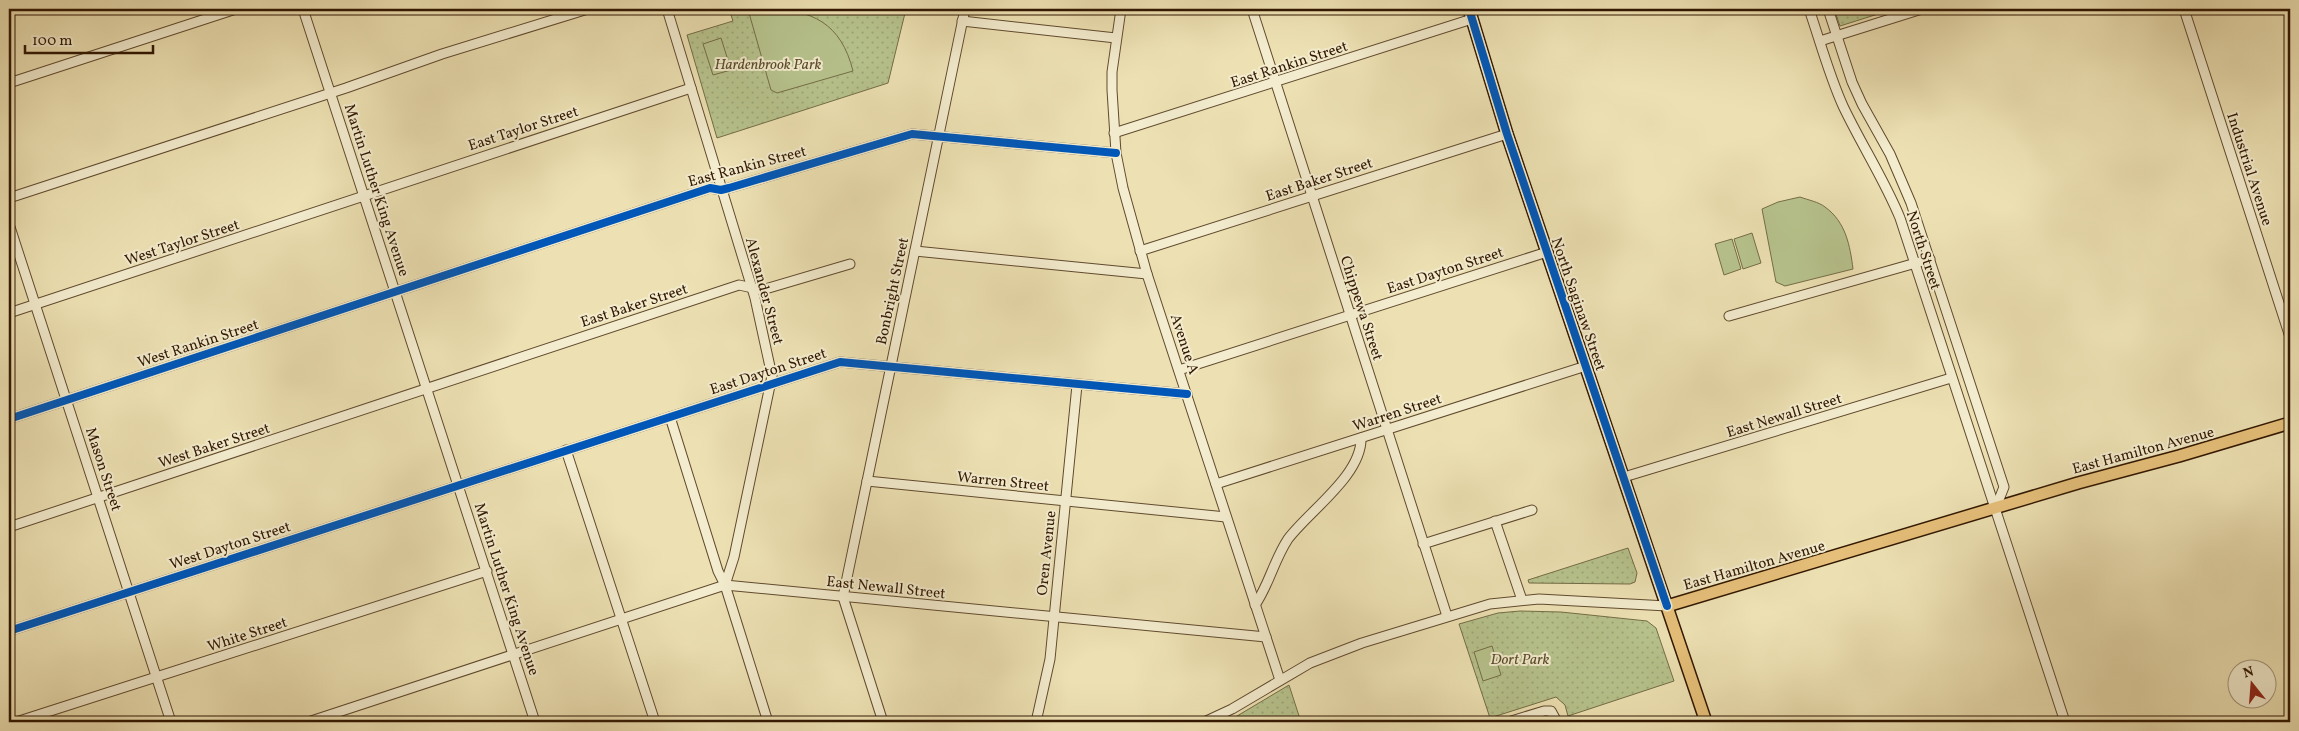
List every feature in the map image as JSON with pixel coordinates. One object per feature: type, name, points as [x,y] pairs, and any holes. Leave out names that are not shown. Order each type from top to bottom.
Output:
[{"type":"main road","name":"North Saginaw Street","points":[[1470,14],[1507,134],[1706,722]]},
{"type":"main road","name":"East Hamilton Avenue","points":[[1667,606],[1996,507],[2290,423]]},
{"type":"street","points":[[9,83],[236,9]]},
{"type":"street","name":"Martin Luther King Avenue","points":[[303,9],[535,722]]},
{"type":"street","points":[[9,198],[331,93],[442,54],[588,9]]},
{"type":"street","name":"Alexander Street","points":[[667,9],[751,287],[772,376],[734,557],[725,585]]},
{"type":"street","name":"Bonbright Street","points":[[883,722],[843,597],[964,9]]},
{"type":"street","name":"Avenue A","points":[[1120,9],[1112,72],[1114,133],[1123,188],[1147,274],[1280,680]]},
{"type":"street","name":"Chippewa Street","points":[[1252,9],[1447,616]]},
{"type":"street","name":"North Street","points":[[1810,9],[1832,79],[1843,106],[1891,196],[1996,507],[2065,722]]},
{"type":"street","name":"North Street","points":[[1828,9],[1862,104],[1890,154],[1911,203],[1930,259],[2004,487],[1996,507]]},
{"type":"street","points":[[1820,41],[1922,9]]},
{"type":"street","name":"Industrial Avenue","points":[[2184,9],[2290,337]]},
{"type":"street","name":"East Rankin Street","points":[[1114,133],[1276,83],[1470,14]]},
{"type":"street","points":[[962,21],[1116,38]]},
{"type":"street","name":"East Taylor Street","points":[[365,197],[378,191],[691,88]]},
{"type":"street","name":"East Rankin Street","points":[[396,293],[710,188],[721,190],[912,134],[1116,153]]},
{"type":"street","name":"East Baker Street","points":[[1140,251],[1507,134]]},
{"type":"street","name":"West Taylor Street","points":[[9,313],[365,197]]},
{"type":"street","name":"Mason Street","points":[[9,224],[171,722]]},
{"type":"street","points":[[915,251],[1147,274]]},
{"type":"street","name":"East Dayton Street","points":[[1179,370],[1547,252]]},
{"type":"street","points":[[1729,316],[1930,259]]},
{"type":"street","name":"East Baker Street","points":[[428,389],[739,285],[762,290],[850,264]]},
{"type":"street","name":"West Rankin Street","points":[[9,420],[396,293]]},
{"type":"street","name":"East Dayton Street","points":[[459,486],[840,362],[1187,394]]},
{"type":"street","name":"Warren Street","points":[[1216,484],[1586,366]]},
{"type":"street","name":"East Newall Street","points":[[1624,477],[1951,378]]},
{"type":"street","name":"Oren Avenue","points":[[1036,722],[1050,659],[1077,384]]},
{"type":"street","name":"West Baker Street","points":[[9,526],[428,389]]},
{"type":"street","points":[[670,417],[768,722]]},
{"type":"street","points":[[1255,605],[1261,597],[1274,562],[1289,538],[1348,473],[1362,449],[1361,438]]},
{"type":"street","points":[[566,450],[654,722]]},
{"type":"street","name":"Warren Street","points":[[867,482],[1226,517]]},
{"type":"street","name":"West Dayton Street","points":[[9,631],[459,486]]},
{"type":"street","points":[[1423,544],[1532,510]]},
{"type":"street","points":[[1495,521],[1522,600]]},
{"type":"street","name":"White Street","points":[[16,722],[486,571]]},
{"type":"street","name":"East Newall Street","points":[[308,722],[514,656],[725,585],[1266,637]]},
{"type":"street","name":"East Hamilton Avenue","points":[[1204,722],[1232,709],[1280,680],[1326,656],[1447,616],[1490,604],[1522,600],[1560,600],[1667,606]]},
{"type":"street","points":[[1508,722],[1544,711],[1551,711],[1557,722]]},
{"type":"green space","name":"Hardenbrook Park","points":[[729,9],[906,9],[888,83],[717,138],[687,35],[733,21]]},
{"type":"green space","points":[[765,9],[797,12],[822,22],[841,41],[853,71],[777,93],[771,90],[749,13]]},
{"type":"green space","points":[[1834,9],[1894,9],[1840,26]]},
{"type":"green space","points":[[721,38],[731,70],[713,75],[703,44]]},
{"type":"green space","points":[[1800,197],[1823,205],[1838,220],[1846,235],[1853,269],[1785,286],[1776,282],[1762,209],[1778,202]]},
{"type":"green space","points":[[1752,233],[1761,263],[1743,269],[1734,239]]},
{"type":"green space","points":[[1732,239],[1741,269],[1724,275],[1715,244]]},
{"type":"green space","points":[[1628,548],[1637,573],[1635,582],[1630,584],[1529,583],[1528,580]]},
{"type":"green space","name":"Dort Park","points":[[1520,611],[1561,612],[1647,621],[1656,628],[1674,681],[1568,716],[1565,705],[1556,697],[1490,718],[1459,624],[1498,613]]},
{"type":"green space","points":[[1492,646],[1501,675],[1483,681],[1474,652]]},
{"type":"green space","points":[[1289,685],[1301,722],[1227,722]]},
{"type":"cycle path","points":[[1469,9],[1507,134],[1667,606]]},
{"type":"cycle path","points":[[9,419],[710,188],[721,190],[729,188],[912,134],[1116,153]]},
{"type":"cycle path","points":[[9,631],[840,362],[1187,394]]}]
